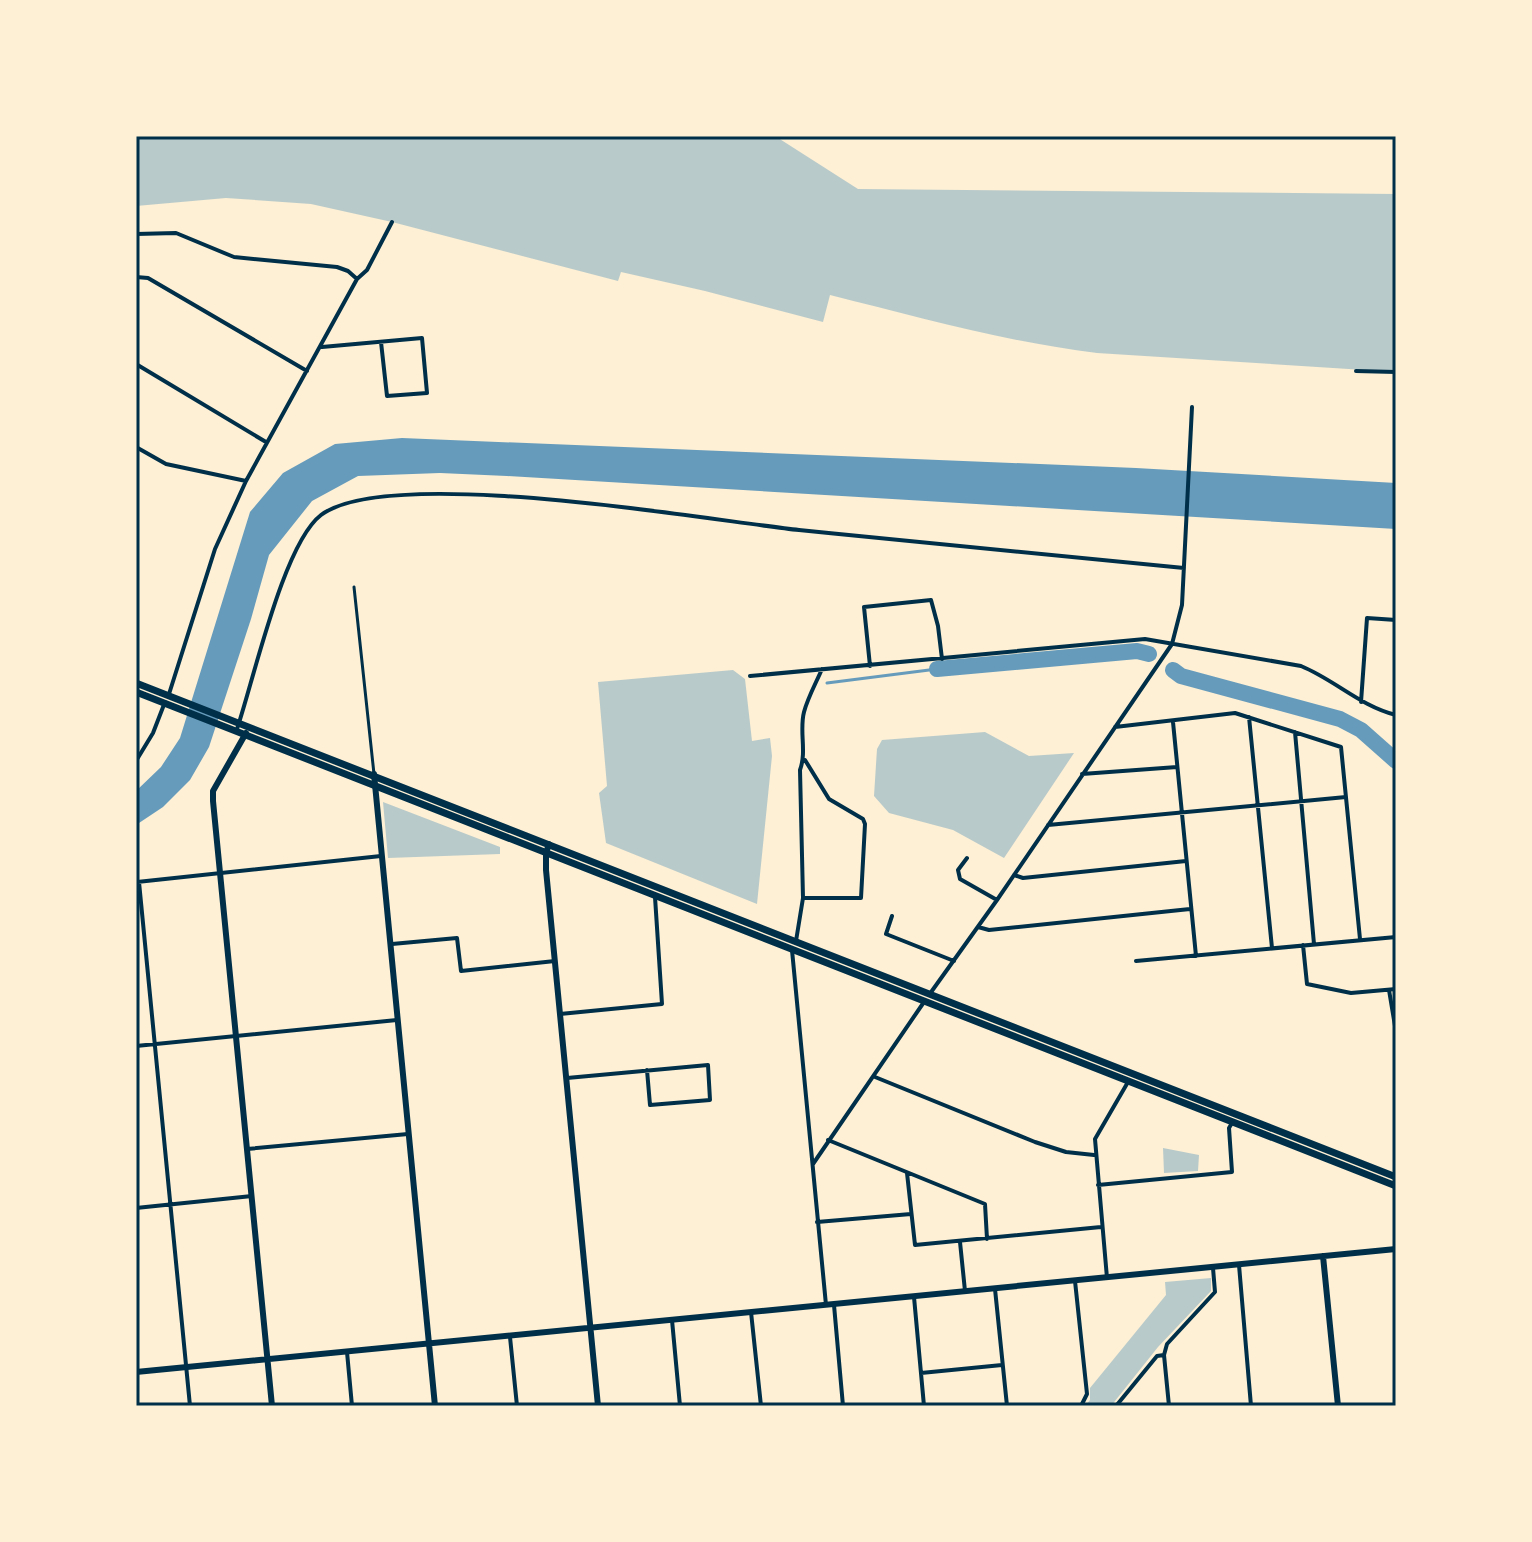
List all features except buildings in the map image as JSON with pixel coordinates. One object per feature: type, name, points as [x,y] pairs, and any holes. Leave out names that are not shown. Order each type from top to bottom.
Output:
[{"type":"highway","points":[[136,683],[219,720],[239,723],[374,774],[1396,1177]]},
{"type":"highway","points":[[136,692],[171,701]]},
{"type":"highway","points":[[219,720],[245,736],[1396,1186]]},
{"type":"street","points":[[136,761],[171,701],[215,549],[246,481],[357,279],[367,270],[392,222]]},
{"type":"street","points":[[136,234],[176,233],[234,257],[337,267],[357,279]]},
{"type":"street","points":[[136,277],[148,278],[307,371]]},
{"type":"street","points":[[320,348],[381,342],[422,338],[427,393],[387,396],[381,342]]},
{"type":"street","points":[[136,364],[266,442]]},
{"type":"street","points":[[1356,371],[1396,372]]},
{"type":"street","points":[[813,1164],[1172,644],[1182,605],[1192,407]]},
{"type":"street","points":[[136,447],[166,464],[246,481]]},
{"type":"street","points":[[236,732],[277,596],[308,528],[331,509],[348,502],[414,493],[554,501],[795,529],[1184,566]]},
{"type":"street","points":[[354,587],[435,1406]]},
{"type":"street","points":[[870,666],[864,607],[931,600],[942,659]]},
{"type":"street","points":[[1361,702],[1367,618],[1396,620]]},
{"type":"street","points":[[750,676],[1145,639],[1301,666],[1329,679],[1361,702],[1396,715]]},
{"type":"street","points":[[796,941],[803,898],[800,770],[804,760],[804,711],[822,669]]},
{"type":"street","points":[[1115,727],[1235,713],[1341,747],[1360,939]]},
{"type":"street","points":[[1249,717],[1272,948]]},
{"type":"street","points":[[1173,722],[1196,956]]},
{"type":"street","points":[[249,727],[213,791],[272,1406]]},
{"type":"street","points":[[1295,732],[1314,944]]},
{"type":"street","points":[[803,898],[861,898],[865,824],[863,819],[829,799],[804,760]]},
{"type":"street","points":[[1082,774],[1177,767]]},
{"type":"street","points":[[1048,825],[1346,797]]},
{"type":"street","points":[[549,844],[546,853],[555,961],[598,1406]]},
{"type":"street","points":[[190,1406],[137,882],[381,856]]},
{"type":"street","points":[[967,858],[958,870],[960,879],[997,900]]},
{"type":"street","points":[[1014,875],[1023,878],[1187,861]]},
{"type":"street","points":[[560,1014],[662,1004],[655,895]]},
{"type":"street","points":[[978,927],[989,930],[1191,909]]},
{"type":"street","points":[[892,916],[886,934],[954,961]]},
{"type":"street","points":[[1136,961],[1396,937]]},
{"type":"street","points":[[389,944],[457,938],[461,971],[555,961]]},
{"type":"street","points":[[1303,945],[1307,984],[1351,993],[1396,989]]},
{"type":"street","points":[[792,950],[817,1222],[843,1406]]},
{"type":"street","points":[[1389,990],[1396,1032]]},
{"type":"street","points":[[136,1046],[397,1020]]},
{"type":"street","points":[[567,1078],[647,1070],[708,1065],[710,1100],[650,1105],[647,1070]]},
{"type":"street","points":[[875,1077],[1035,1142],[1066,1152],[1094,1155]]},
{"type":"street","points":[[1107,1278],[1095,1139],[1128,1082]]},
{"type":"street","points":[[1098,1185],[1232,1172],[1229,1128],[1232,1123]]},
{"type":"street","points":[[247,1149],[408,1134]]},
{"type":"street","points":[[828,1140],[985,1204],[987,1239]]},
{"type":"street","points":[[907,1173],[915,1245],[1101,1227]]},
{"type":"street","points":[[136,1208],[252,1196]]},
{"type":"street","points":[[817,1222],[912,1214]]},
{"type":"street","points":[[960,1241],[965,1291]]},
{"type":"street","points":[[136,1372],[1396,1249]]},
{"type":"street","points":[[1323,1256],[1338,1406]]},
{"type":"street","points":[[1239,1265],[1251,1406]]},
{"type":"street","points":[[1169,1406],[1164,1355],[1167,1344],[1215,1292],[1213,1267]]},
{"type":"street","points":[[1075,1281],[1087,1394],[1081,1406]]},
{"type":"street","points":[[995,1289],[1007,1406]]},
{"type":"street","points":[[914,1297],[924,1406]]},
{"type":"street","points":[[751,1312],[761,1406]]},
{"type":"street","points":[[672,1320],[680,1406]]},
{"type":"street","points":[[510,1335],[517,1406]]},
{"type":"street","points":[[347,1352],[352,1406]]},
{"type":"street","points":[[1116,1406],[1157,1356],[1164,1355]]},
{"type":"street","points":[[921,1373],[1003,1365]]},
{"type":"shaded area","points":[[136,136],[775,136],[858,189],[1396,194],[1396,372],[1097,353],[996,336],[830,295],[823,322],[621,272],[618,281],[311,204],[226,198],[136,206]]},
{"type":"shaded area","points":[[733,670],[745,679],[752,741],[770,738],[772,756],[757,904],[606,843],[599,793],[607,786],[598,682]]},
{"type":"shaded area","points":[[985,732],[1029,756],[1074,753],[1004,858],[953,830],[889,813],[874,796],[877,749],[882,740]]},
{"type":"shaded area","points":[[383,802],[500,847],[500,854],[388,858]]},
{"type":"shaded area","points":[[1163,1148],[1199,1155],[1198,1171],[1164,1173]]},
{"type":"shaded area","points":[[1211,1278],[1211,1291],[1158,1347],[1111,1406],[1085,1406],[1090,1400],[1090,1388],[1166,1295],[1165,1282]]},
{"type":"water","points":[[402,438],[1136,468],[1396,483],[1396,529],[507,476],[440,473],[358,476],[312,501],[269,555],[209,747],[190,780],[163,807],[136,825],[136,791],[161,767],[180,738],[250,512],[283,473],[335,444]]},
{"type":"waterway","points":[[937,669],[1137,651],[1149,654]]},
{"type":"waterway","points":[[827,683],[937,669]]},
{"type":"waterway","points":[[1173,670],[1181,676],[1340,719],[1361,730],[1396,761]]}]
